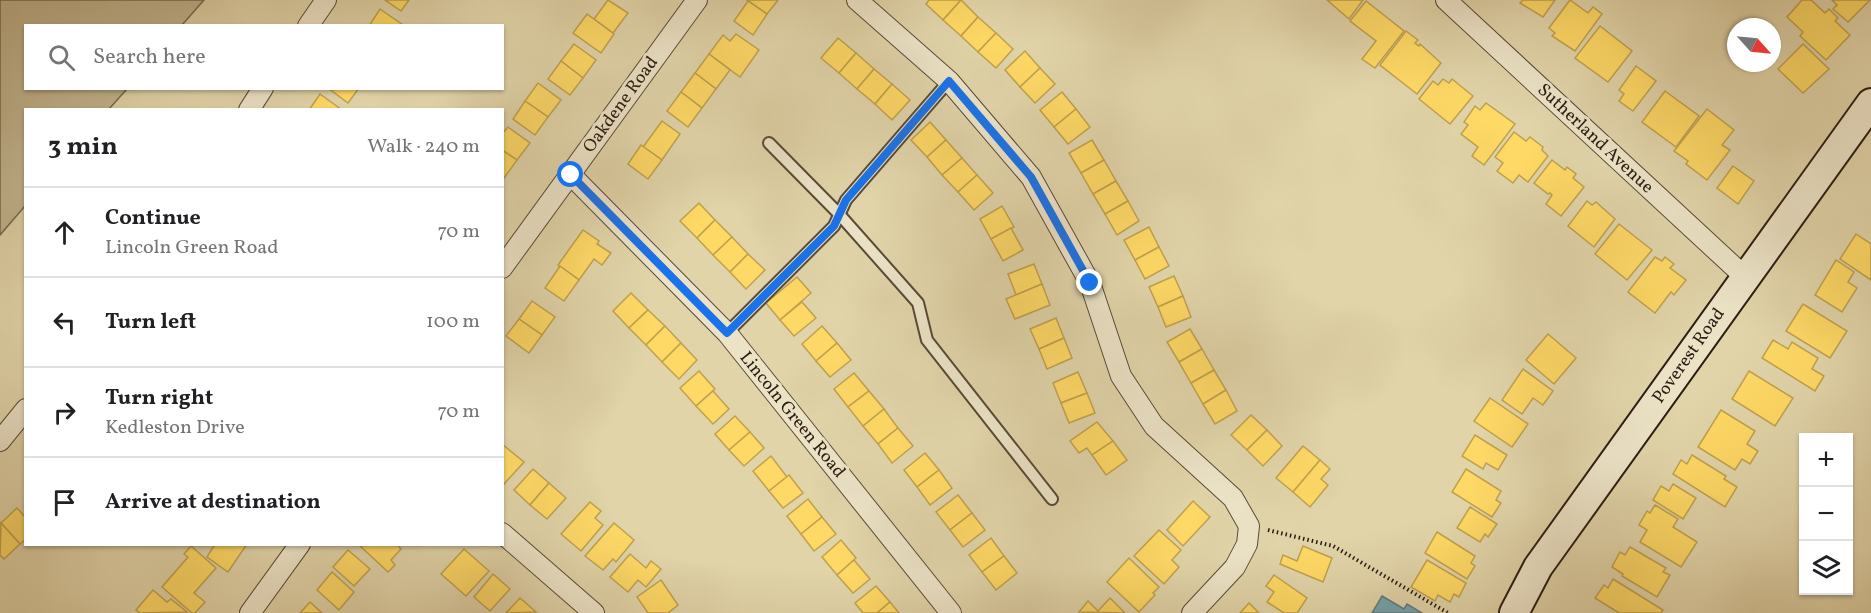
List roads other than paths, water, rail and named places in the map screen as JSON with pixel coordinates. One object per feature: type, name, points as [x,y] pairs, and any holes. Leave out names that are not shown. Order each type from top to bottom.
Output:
[{"type":"street","points":[[309,24],[326,0]]},
{"type":"street","name":"Oakdene Road","points":[[504,265],[697,0]]},
{"type":"street","points":[[857,0],[949,81],[1031,177],[1090,283],[1122,376],[1154,426],[1233,498],[1249,526],[1247,544],[1235,567],[1192,613]]},
{"type":"street","name":"Sutherland Avenue","points":[[1446,0],[1745,277]]},
{"type":"street","points":[[250,108],[262,90]]},
{"type":"street","name":"Poverest Road","points":[[1514,613],[1538,567],[1871,103]]},
{"type":"street","name":"Lincoln Green Road","points":[[571,175],[727,333],[951,613]]},
{"type":"street","points":[[0,441],[24,411]]},
{"type":"street","points":[[504,535],[594,613]]},
{"type":"street","points":[[250,613],[299,546]]},
{"type":"lane","points":[[727,333],[834,226],[846,200],[949,81]]},
{"type":"lane","points":[[769,143],[839,214],[918,303],[927,340],[1052,499]]}]
